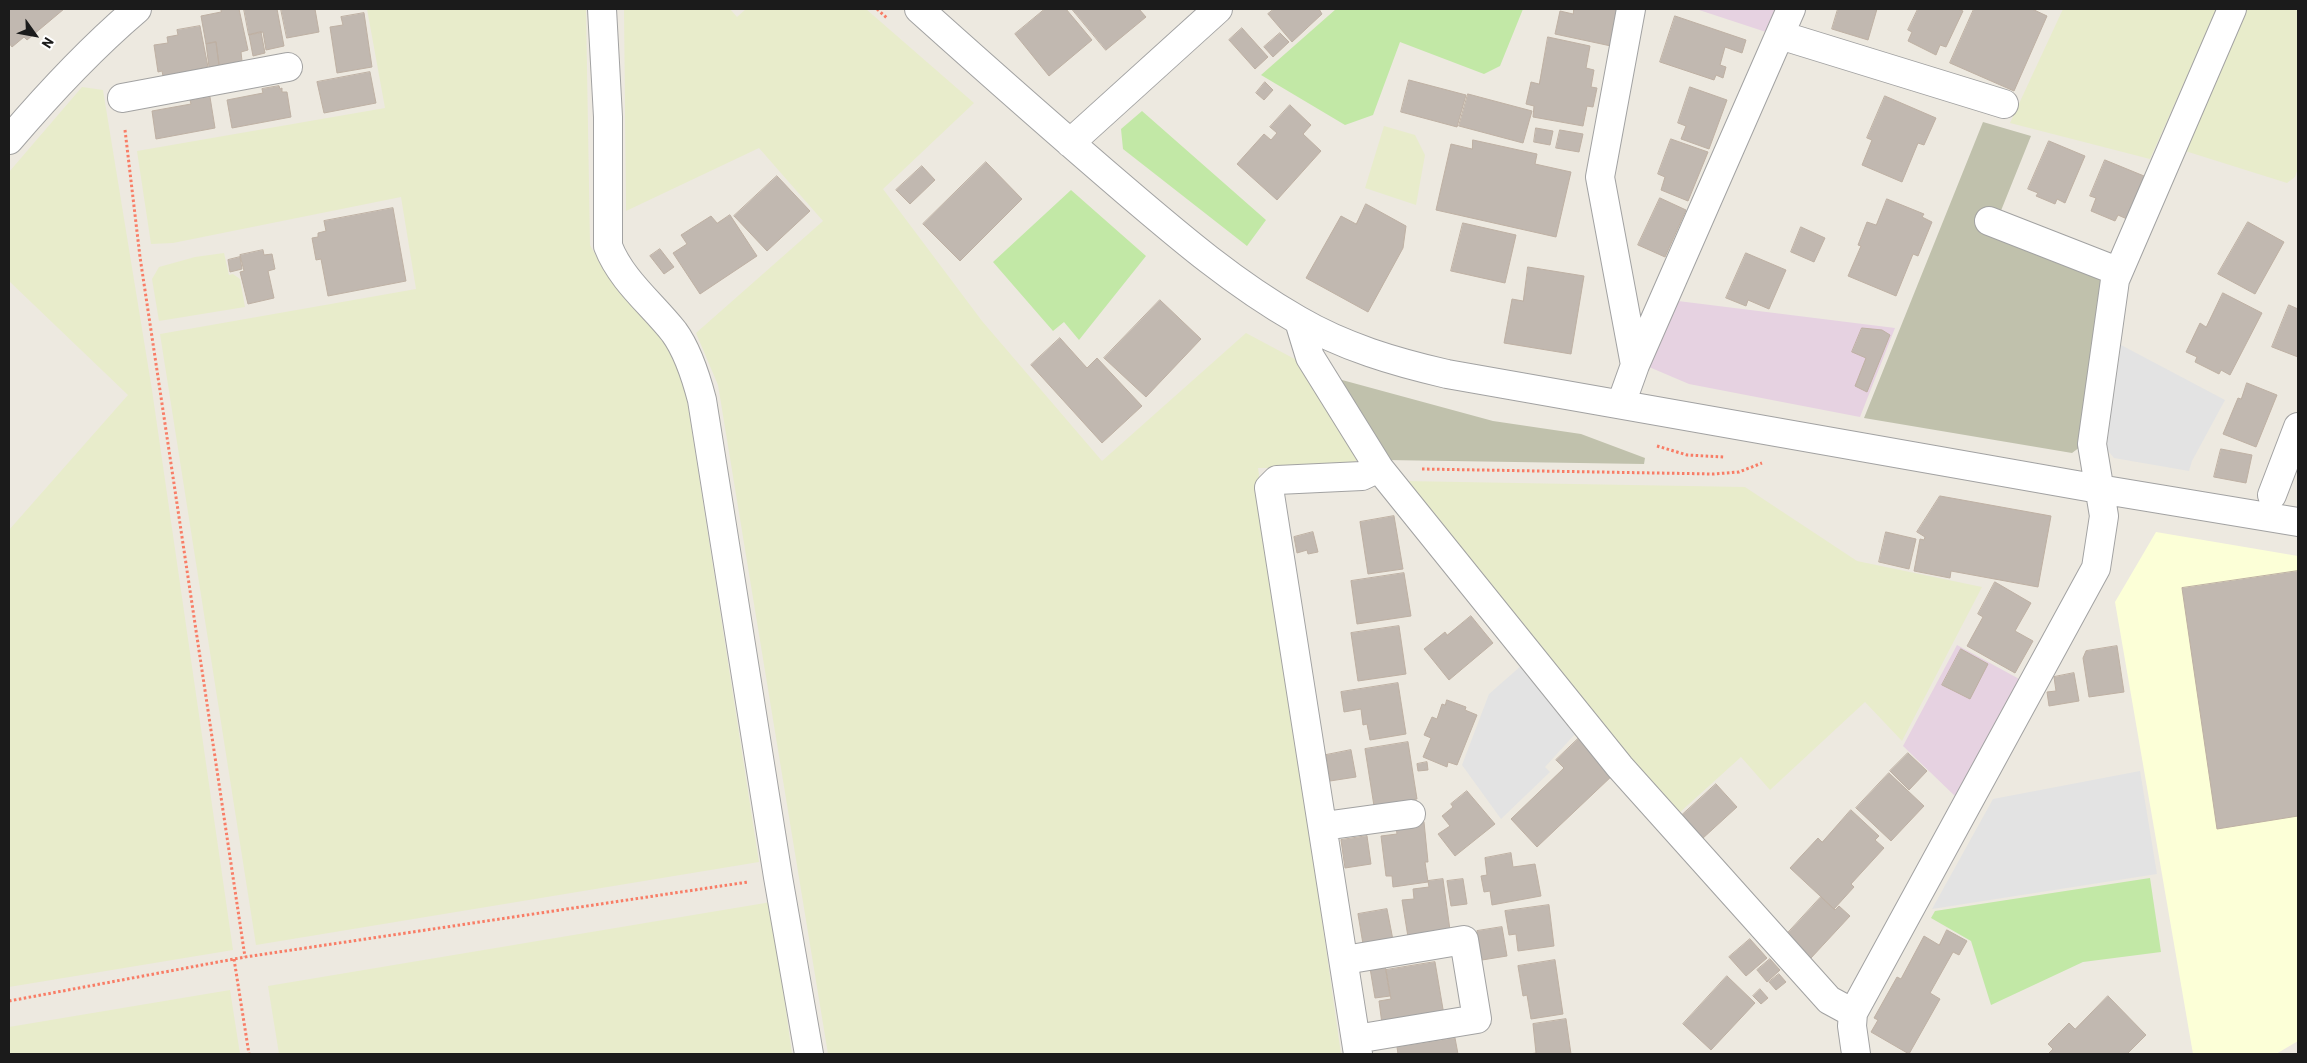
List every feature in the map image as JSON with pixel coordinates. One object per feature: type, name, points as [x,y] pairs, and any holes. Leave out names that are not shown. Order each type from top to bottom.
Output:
[{"type":"street","points":[[9,140],[52,90],[104,38],[137,9]]},
{"type":"street","points":[[602,9],[608,117],[608,246],[615,263],[675,334],[698,384],[704,410],[778,877],[809,1054]]},
{"type":"street","points":[[918,9],[1070,144],[1197,251],[1247,288],[1299,321],[1352,346],[1397,362],[1447,374],[2099,490],[2298,522]]},
{"type":"street","points":[[1070,144],[1218,9]]},
{"type":"street","points":[[1631,9],[1600,177],[1635,365]]},
{"type":"street","points":[[1621,404],[1635,365],[1791,9]]},
{"type":"street","points":[[1856,1054],[1852,1026],[1853,1013],[2096,568],[2104,516],[2092,444],[2117,271],[2232,9]]},
{"type":"street","points":[[1780,35],[2004,104]]},
{"type":"street","points":[[122,98],[288,67]]},
{"type":"street","points":[[1989,221],[2117,271]]},
{"type":"street","points":[[1299,321],[1310,357],[1379,468],[1620,766],[1829,1000],[1853,1013]]},
{"type":"street","points":[[2272,495],[2298,427]]},
{"type":"street","points":[[1345,960],[1464,940],[1477,1020],[1357,1047],[1324,826],[1269,488],[1277,480],[1362,476],[1379,468]]},
{"type":"street","points":[[1324,826],[1411,814]]},
{"type":"path","points":[[122,98],[141,267],[245,957]]},
{"type":"path","points":[[1379,468],[1714,474],[1739,472],[1770,460]]},
{"type":"path","points":[[9,1001],[245,957],[778,877]]},
{"type":"path","points":[[234,959],[249,1054]]},
{"type":"shaded area","points":[[367,9],[586,9],[590,245],[603,268],[667,345],[685,386],[759,862],[256,945],[160,334],[416,289],[401,197],[173,243],[151,244],[137,151],[385,108]]},
{"type":"shaded area","points":[[624,9],[730,9],[737,17],[746,9],[866,9],[974,103],[883,189],[982,321],[1102,461],[1246,333],[1304,364],[1360,456],[1351,467],[1258,468],[1341,1054],[828,1054],[718,385],[696,333],[823,221],[759,148],[626,211]]},
{"type":"shaded area","points":[[1696,9],[1777,9],[1766,32]]},
{"type":"shaded area","points":[[2063,9],[2217,9],[2150,159],[2010,123]]},
{"type":"shaded area","points":[[2239,9],[2298,9],[2298,168],[2295,177],[2287,183],[2182,150]]},
{"type":"shaded area","points":[[82,87],[103,90],[152,390],[233,950],[9,987],[9,530],[128,395],[9,281],[9,172]]},
{"type":"shaded area","points":[[1983,122],[2031,136],[1992,233],[2107,277],[2084,444],[2072,453],[1864,418]]},
{"type":"shaded area","points":[[1384,126],[1415,135],[1425,155],[1416,205],[1365,188]]},
{"type":"shaded area","points":[[224,253],[229,275],[233,274],[240,279],[245,307],[159,321],[152,279],[159,267],[195,257]]},
{"type":"shaded area","points":[[1678,301],[1895,328],[1860,417],[1689,384],[1649,367]]},
{"type":"shaded area","points":[[2121,345],[2225,400],[2192,461],[2189,471],[2114,458],[2105,447]]},
{"type":"shaded area","points":[[1331,377],[1493,421],[1581,434],[1645,458],[1644,464],[1386,460]]},
{"type":"shaded area","points":[[1403,481],[1745,487],[1857,561],[1982,587],[1902,741],[1865,702],[1770,790],[1741,757],[1678,814],[1403,488]]},
{"type":"shaded area","points":[[2156,532],[2298,556],[2298,1041],[2276,1054],[2193,1054],[2115,602]]},
{"type":"shaded area","points":[[1957,645],[2021,680],[1957,798],[1903,746]]},
{"type":"shaded area","points":[[1522,665],[1576,733],[1545,767],[1550,772],[1501,819],[1462,765],[1489,694]]},
{"type":"shaded area","points":[[2140,771],[2157,874],[1932,909],[1993,799]]},
{"type":"shaded area","points":[[771,902],[792,1054],[279,1054],[268,986]]},
{"type":"shaded area","points":[[230,990],[240,1054],[9,1054],[9,1027]]},
{"type":"green space","points":[[1336,9],[1523,9],[1500,66],[1484,74],[1400,42],[1373,115],[1345,125],[1261,75]]},
{"type":"green space","points":[[1142,111],[1266,220],[1247,246],[1123,149],[1121,129]]},
{"type":"green space","points":[[1071,190],[1146,256],[1079,340],[1064,322],[1053,331],[993,262]]},
{"type":"green space","points":[[2150,878],[2161,952],[2083,962],[1991,1005],[1971,941],[1931,918],[1935,911]]},
{"type":"building","points":[[9,9],[64,9],[27,40],[24,37],[12,47],[9,43]]},
{"type":"building","points":[[221,9],[239,9],[248,50],[241,52],[242,61],[219,65],[216,42],[206,44],[201,16],[221,12]]},
{"type":"building","points":[[244,9],[277,9],[284,46],[266,50],[263,32],[249,35]]},
{"type":"building","points":[[281,9],[315,9],[319,32],[287,38]]},
{"type":"building","points":[[1045,9],[1066,9],[1092,40],[1049,76],[1015,34]]},
{"type":"building","points":[[1072,9],[1139,9],[1146,17],[1106,50]]},
{"type":"building","points":[[1274,9],[1319,9],[1322,14],[1292,42],[1268,14]]},
{"type":"building","points":[[1574,9],[1619,9],[1611,46],[1555,34],[1560,11],[1573,14]]},
{"type":"building","points":[[1838,9],[1877,9],[1868,40],[1832,29]]},
{"type":"building","points":[[1918,9],[1958,9],[1963,11],[1946,47],[1940,45],[1936,55],[1908,41],[1912,32],[1908,30]]},
{"type":"building","points":[[1974,9],[2032,9],[2047,16],[2014,91],[1950,63]]},
{"type":"building","points":[[364,13],[372,67],[337,73],[330,27],[343,25],[341,17]]},
{"type":"building","points":[[1675,16],[1746,40],[1742,53],[1725,47],[1720,65],[1726,67],[1723,78],[1716,75],[1714,80],[1660,62]]},
{"type":"building","points":[[200,26],[208,67],[163,76],[162,71],[158,72],[154,45],[168,43],[167,37],[178,35],[177,30]]},
{"type":"building","points":[[1242,28],[1268,57],[1255,69],[1229,40]]},
{"type":"building","points":[[261,32],[265,53],[253,56],[249,35]]},
{"type":"building","points":[[1280,33],[1289,42],[1273,57],[1264,47]]},
{"type":"building","points":[[1548,37],[1590,46],[1586,68],[1594,70],[1591,87],[1597,88],[1593,107],[1587,106],[1583,126],[1533,117],[1534,106],[1526,104],[1531,82],[1539,84]]},
{"type":"building","points":[[216,42],[219,65],[209,67],[206,44]]},
{"type":"building","points":[[370,72],[376,103],[324,113],[317,82]]},
{"type":"building","points":[[1409,80],[1466,95],[1457,127],[1401,112]]},
{"type":"building","points":[[1265,82],[1273,90],[1264,100],[1256,93]]},
{"type":"building","points":[[279,86],[280,89],[282,88],[282,92],[287,92],[291,117],[232,128],[227,100],[263,93],[262,89]]},
{"type":"building","points":[[1690,87],[1727,100],[1709,149],[1681,139],[1686,126],[1678,123]]},
{"type":"building","points":[[1468,94],[1532,111],[1523,143],[1459,126]]},
{"type":"building","points":[[1885,96],[1936,118],[1924,145],[1918,143],[1902,182],[1862,165],[1872,140],[1867,138]]},
{"type":"building","points":[[210,97],[215,128],[156,139],[152,111],[191,104],[190,100]]},
{"type":"building","points":[[1290,105],[1311,125],[1303,134],[1321,151],[1277,200],[1237,164],[1264,134],[1271,140],[1277,133],[1270,127]]},
{"type":"building","points":[[1536,128],[1553,131],[1550,145],[1534,142]]},
{"type":"building","points":[[1560,130],[1583,134],[1579,152],[1556,148]]},
{"type":"building","points":[[1671,139],[1708,152],[1688,201],[1661,190],[1665,177],[1658,174]]},
{"type":"building","points":[[1473,140],[1537,154],[1535,164],[1571,172],[1556,237],[1436,210],[1451,144],[1472,149]]},
{"type":"building","points":[[2049,141],[2085,156],[2065,203],[2057,199],[2055,204],[2036,196],[2038,193],[2028,189]]},
{"type":"building","points":[[2105,160],[2144,176],[2127,219],[2118,215],[2115,221],[2091,211],[2096,198],[2090,196]]},
{"type":"building","points":[[986,162],[1022,199],[960,261],[923,224]]},
{"type":"building","points":[[922,166],[935,180],[910,204],[896,190]]},
{"type":"building","points":[[777,176],[810,211],[767,251],[734,216]]},
{"type":"building","points":[[1660,198],[1686,210],[1665,257],[1638,245]]},
{"type":"building","points":[[1887,199],[1924,214],[1922,217],[1932,222],[1918,256],[1913,254],[1896,296],[1848,276],[1861,246],[1858,245],[1867,222],[1876,225]]},
{"type":"building","points":[[1366,204],[1406,226],[1403,248],[1368,312],[1306,278],[1341,216],[1356,224]]},
{"type":"building","points":[[393,208],[406,281],[328,296],[321,259],[316,260],[312,238],[318,237],[318,233],[326,231],[324,221]]},
{"type":"building","points":[[730,215],[757,256],[700,294],[673,253],[687,244],[681,235],[711,216],[717,223]]},
{"type":"building","points":[[2248,222],[2284,242],[2255,294],[2218,274]]},
{"type":"building","points":[[1463,223],[1516,235],[1505,283],[1451,271]]},
{"type":"building","points":[[1801,227],[1825,238],[1814,262],[1791,252]]},
{"type":"building","points":[[660,249],[674,267],[664,274],[650,256]]},
{"type":"building","points":[[263,250],[264,255],[272,254],[275,269],[268,271],[274,298],[248,304],[240,272],[244,271],[240,255]]},
{"type":"building","points":[[1746,253],[1786,270],[1769,309],[1748,300],[1746,306],[1726,298]]},
{"type":"building","points":[[240,257],[242,269],[230,272],[228,260]]},
{"type":"building","points":[[1528,267],[1584,276],[1571,354],[1504,343],[1512,299],[1523,301]]},
{"type":"building","points":[[2223,293],[2262,313],[2230,375],[2221,370],[2219,374],[2195,362],[2197,357],[2186,352],[2200,323],[2206,327]]},
{"type":"building","points":[[1160,300],[1201,339],[1146,397],[1104,358]]},
{"type":"building","points":[[2289,305],[2298,309],[2298,357],[2272,347]]},
{"type":"building","points":[[1862,328],[1882,330],[1890,335],[1867,392],[1855,386],[1866,358],[1852,352]]},
{"type":"building","points":[[1060,338],[1087,368],[1097,358],[1142,406],[1102,443],[1031,365]]},
{"type":"building","points":[[2247,383],[2277,395],[2256,447],[2223,434],[2238,398],[2241,399]]},
{"type":"building","points":[[2221,449],[2252,455],[2246,483],[2214,477]]},
{"type":"building","points":[[1940,496],[2051,516],[2038,587],[1951,571],[1950,578],[1914,571],[1920,539],[1924,540],[1925,537],[1917,532]]},
{"type":"building","points":[[1394,516],[1403,569],[1368,574],[1360,522]]},
{"type":"building","points":[[1313,532],[1318,552],[1308,554],[1307,550],[1297,553],[1294,537]]},
{"type":"building","points":[[1886,532],[1916,539],[1909,569],[1879,562]]},
{"type":"building","points":[[2298,571],[2298,816],[2217,829],[2182,588]]},
{"type":"building","points":[[1404,573],[1411,616],[1357,624],[1351,581]]},
{"type":"building","points":[[1995,582],[2031,603],[2015,631],[2033,641],[2015,673],[1967,646],[1983,617],[1978,614]]},
{"type":"building","points":[[1471,616],[1493,643],[1449,680],[1424,649],[1445,632],[1447,635]]},
{"type":"building","points":[[1399,626],[1406,674],[1358,681],[1351,633]]},
{"type":"building","points":[[2117,646],[2124,692],[2089,697],[2083,658],[2086,651]]},
{"type":"building","points":[[1961,649],[1988,664],[1970,699],[1942,685]]},
{"type":"building","points":[[2074,673],[2079,701],[2049,706],[2047,692],[2056,691],[2054,677]]},
{"type":"building","points":[[1398,683],[1406,734],[1370,740],[1367,724],[1363,725],[1361,709],[1344,712],[1341,692]]},
{"type":"building","points":[[1447,700],[1466,707],[1465,710],[1477,715],[1457,765],[1448,762],[1447,767],[1423,757],[1431,738],[1424,735],[1432,717],[1437,719],[1442,704],[1445,705]]},
{"type":"building","points":[[1580,737],[1614,774],[1537,847],[1511,819],[1564,768],[1556,760]]},
{"type":"building","points":[[1408,742],[1417,799],[1374,806],[1365,749]]},
{"type":"building","points":[[1351,750],[1356,777],[1330,781],[1326,755]]},
{"type":"building","points":[[1908,753],[1927,771],[1909,790],[1890,771]]},
{"type":"building","points":[[1427,762],[1428,770],[1418,771],[1417,764]]},
{"type":"building","points":[[1889,773],[1924,806],[1891,841],[1856,808]]},
{"type":"building","points":[[1716,784],[1737,807],[1702,839],[1681,816]]},
{"type":"building","points":[[1467,791],[1495,824],[1455,856],[1438,834],[1450,826],[1442,816],[1453,807],[1451,804]]},
{"type":"building","points":[[1851,810],[1879,836],[1875,840],[1884,848],[1851,884],[1854,887],[1834,909],[1790,868],[1818,838],[1822,842]]},
{"type":"building","points":[[1424,822],[1428,862],[1425,862],[1428,882],[1393,887],[1392,876],[1386,876],[1381,836],[1397,834],[1396,827]]},
{"type":"building","points":[[1367,836],[1371,864],[1345,868],[1341,840]]},
{"type":"building","points":[[1511,853],[1513,867],[1535,864],[1541,896],[1492,905],[1490,891],[1484,892],[1481,876],[1487,875],[1485,858]]},
{"type":"building","points":[[1443,879],[1450,930],[1408,937],[1402,900],[1414,899],[1413,889],[1429,887],[1428,881]]},
{"type":"building","points":[[1463,879],[1467,904],[1451,906],[1447,881]]},
{"type":"building","points":[[1821,897],[1835,910],[1839,906],[1850,916],[1811,958],[1786,935]]},
{"type":"building","points":[[1549,905],[1554,946],[1518,951],[1516,934],[1509,935],[1505,911]]},
{"type":"building","points":[[1387,909],[1393,940],[1363,944],[1358,914]]},
{"type":"building","points":[[1502,927],[1507,956],[1482,960],[1477,931]]},
{"type":"building","points":[[1947,930],[1967,941],[1959,955],[1953,952],[1930,993],[1940,999],[1909,1054],[1871,1032],[1878,1020],[1874,1018],[1897,977],[1901,979],[1924,936],[1939,945]]},
{"type":"building","points":[[1750,939],[1767,958],[1746,976],[1729,957]]},
{"type":"building","points":[[1770,959],[1780,970],[1767,982],[1757,970]]},
{"type":"building","points":[[1555,960],[1563,1014],[1531,1019],[1527,995],[1523,996],[1518,966]]},
{"type":"building","points":[[1435,962],[1444,1015],[1382,1024],[1379,1001],[1391,999],[1386,970]]},
{"type":"building","points":[[1385,965],[1390,996],[1375,998],[1370,968]]},
{"type":"building","points":[[1779,974],[1786,982],[1776,990],[1769,982]]},
{"type":"building","points":[[1727,976],[1755,1003],[1711,1050],[1683,1024]]},
{"type":"building","points":[[1760,989],[1768,998],[1761,1004],[1753,996]]},
{"type":"building","points":[[2108,996],[2146,1035],[2127,1054],[2048,1054],[2053,1049],[2048,1044],[2069,1023],[2075,1029]]},
{"type":"building","points":[[1566,1019],[1571,1054],[1529,1054],[1536,1053],[1533,1024]]},
{"type":"building","points":[[1455,1038],[1458,1054],[1398,1054],[1397,1047]]}]
